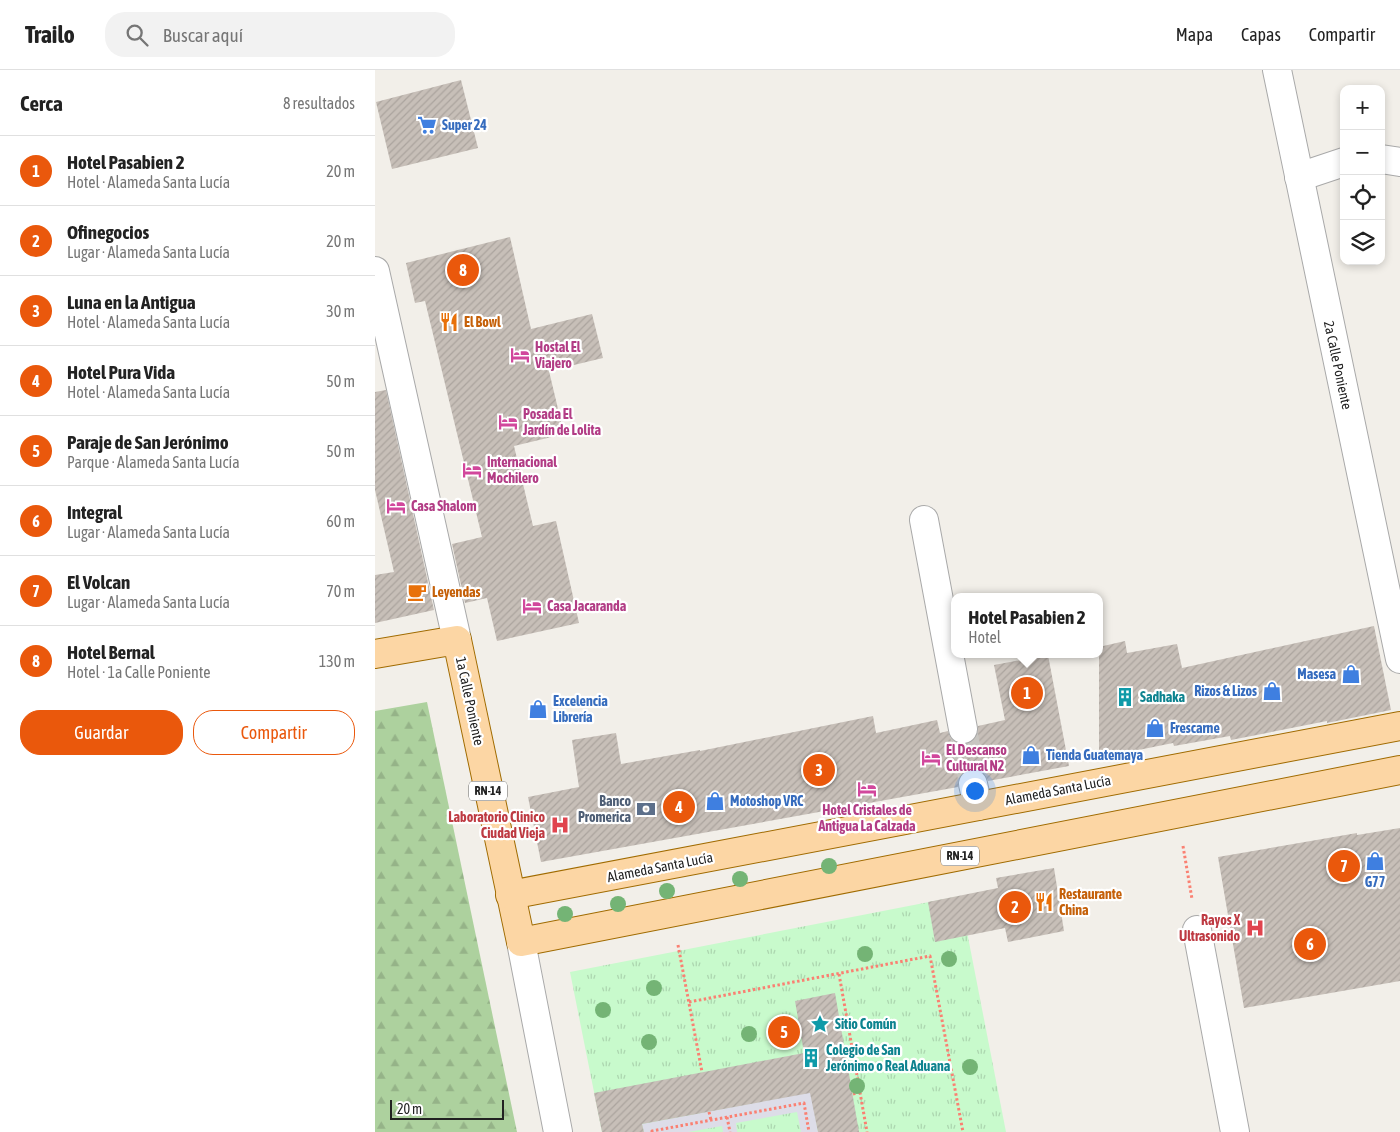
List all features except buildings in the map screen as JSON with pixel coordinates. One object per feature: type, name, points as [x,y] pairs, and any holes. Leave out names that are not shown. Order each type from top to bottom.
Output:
[{"type":"main road","points":[[375,654],[457,640]]},
{"type":"main road","name":"1a Calle Poniente","points":[[457,640],[521,942]]},
{"type":"main road","name":"Alameda Santa Lucía","points":[[510,896],[975,795],[1400,726]]},
{"type":"main road","name":"RN-14","points":[[521,942],[1400,770]]},
{"type":"street","name":"2a Calle Poniente","points":[[1277,70],[1400,659]]},
{"type":"street","points":[[1385,160],[1400,162]]},
{"type":"street","points":[[1299,177],[1340,163]]},
{"type":"street","name":"1a Calle Poniente","points":[[375,271],[457,640]]},
{"type":"street","points":[[924,520],[963,729]]},
{"type":"street","points":[[1197,930],[1235,1132]]},
{"type":"street","name":"1a Calle Poniente","points":[[521,942],[558,1132]]},
{"type":"path","points":[[1177,813],[1197,930]]},
{"type":"path","points":[[672,912],[702,1072]]},
{"type":"path","points":[[689,1002],[930,956],[963,1132]]},
{"type":"path","points":[[839,974],[867,1132]]},
{"type":"path","points":[[853,1094],[860,1092]]},
{"type":"path","points":[[652,1132],[727,1116],[804,1103],[809,1132]]},
{"type":"path","points":[[709,1112],[711,1120]]},
{"type":"path","points":[[727,1116],[730,1132]]},
{"type":"green space","points":[[427,702],[517,1132],[375,1132],[375,711]]},
{"type":"green space","points":[[960,896],[1006,1132],[602,1132],[570,972]]},
{"type":"shaded area","points":[[811,1092],[818,1132],[801,1132],[797,1112],[736,1123],[737,1132],[723,1132],[722,1126],[688,1132],[644,1132],[642,1124]]},
{"type":"tunnel","points":[[963,729],[973,784]]},
{"type":"place","name":"Super 24","points":[[427,125]]},
{"type":"place","name":"Hotel Bernal","points":[[463,270]]},
{"type":"place","name":"El Bowl","points":[[449,322]]},
{"type":"place","name":"Hostal El Viajero","points":[[520,355]]},
{"type":"place","name":"Posada El Jardín de Lolita","points":[[508,422]]},
{"type":"place","name":"Internacional Mochilero","points":[[472,470]]},
{"type":"place","name":"Casa Shalom","points":[[396,506]]},
{"type":"place","name":"Leyendas","points":[[417,592]]},
{"type":"place","name":"Casa Jacaranda","points":[[532,606]]},
{"type":"place","name":"Masesa","points":[[1351,674]]},
{"type":"place","name":"Rizos & Lizos","points":[[1272,691]]},
{"type":"place","name":"Hotel Pasabien 2","points":[[1027,693]]},
{"type":"place","name":"Sadhaka","points":[[1125,697]]},
{"type":"place","name":"Excelencia Librería","points":[[538,709]]},
{"type":"place","name":"Frescarne","points":[[1155,728]]},
{"type":"place","name":"Tienda Guatemaya","points":[[1031,755]]},
{"type":"place","name":"El Descanso Cultural N2","points":[[931,758]]},
{"type":"place","name":"Luna en la Antigua","points":[[819,770]]},
{"type":"place","name":"Hotel Cristales de Antigua La Calzada","points":[[867,789]]},
{"type":"place","name":"Motoshop VRC","points":[[715,801]]},
{"type":"place","name":"Hotel Pura Vida","points":[[679,807]]},
{"type":"place","name":"Banco Promerica","points":[[646,809]]},
{"type":"place","name":"Laboratorio Clinico Ciudad Vieja","points":[[560,825]]},
{"type":"place","name":"G77","points":[[1375,861]]},
{"type":"place","name":"El Volcan","points":[[1344,866]]},
{"type":"place","name":"Restaurante China","points":[[1044,902]]},
{"type":"place","name":"Ofinegocios","points":[[1015,907]]},
{"type":"place","name":"Rayos X Ultrasonido","points":[[1255,928]]},
{"type":"place","name":"Integral","points":[[1310,944]]},
{"type":"place","name":"Sitio Común","points":[[820,1024]]},
{"type":"place","name":"Paraje de San Jerónimo","points":[[784,1032]]},
{"type":"place","name":"Colegio de San Jerónimo o Real Aduana","points":[[811,1058]]}]
